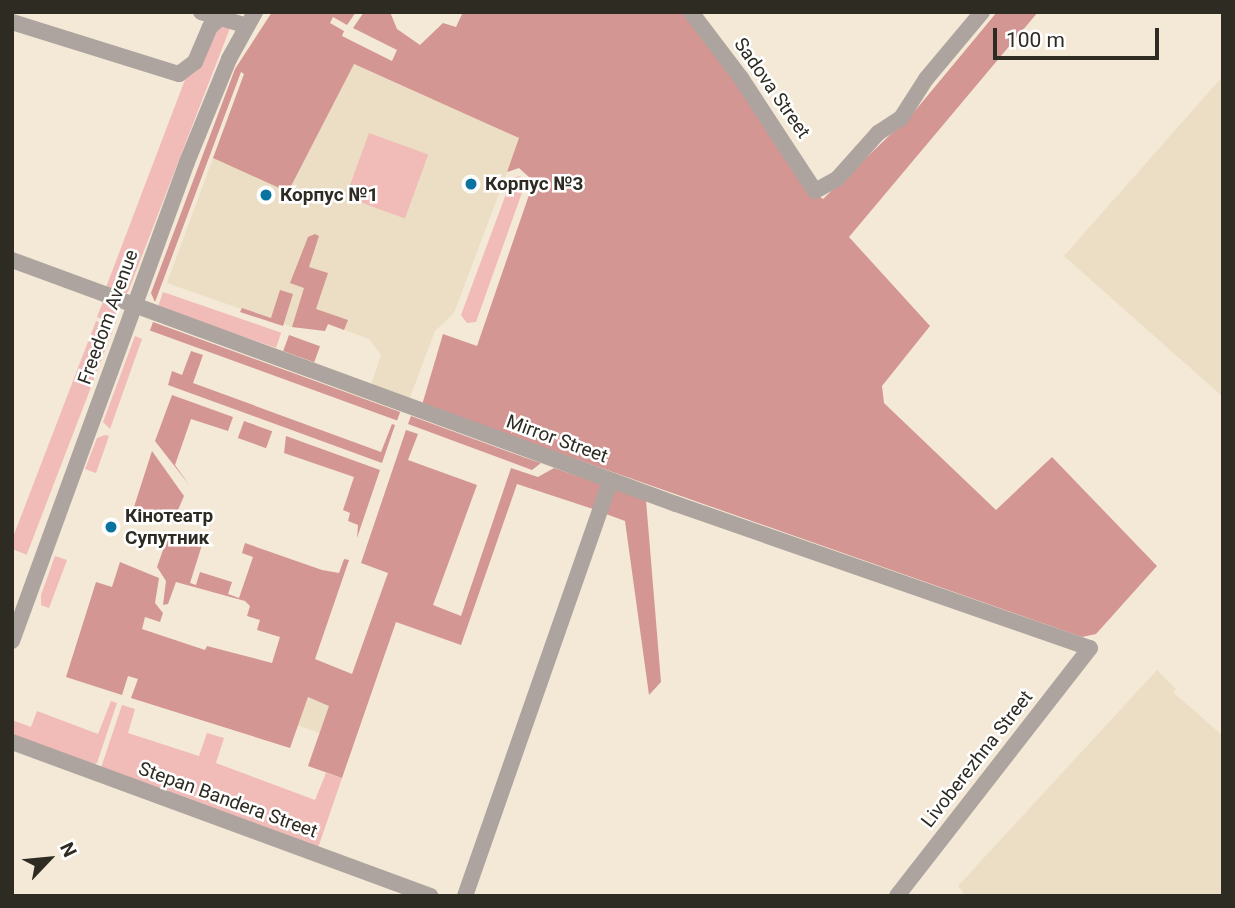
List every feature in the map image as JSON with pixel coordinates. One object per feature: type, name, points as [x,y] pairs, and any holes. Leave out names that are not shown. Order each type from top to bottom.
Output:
[{"type":"street","points":[[201,12],[219,19],[251,19]]},
{"type":"street","name":"Sadova Street","points":[[691,12],[741,78],[816,191],[837,179],[878,133],[901,118],[972,16]]},
{"type":"street","points":[[12,22],[178,74],[192,66],[219,19]]},
{"type":"street","name":"Freedom Avenue","points":[[12,641],[187,162],[251,19]]},
{"type":"street","name":"Mirror Street","points":[[12,260],[610,481],[1090,648]]},
{"type":"street","points":[[465,896],[610,481]]},
{"type":"street","name":"Livoberezhna Street","points":[[897,896],[1090,648]]},
{"type":"street","name":"Stepan Bandera Street","points":[[12,742],[431,896]]},
{"type":"shaded area","points":[[272,12],[356,12],[347,25],[333,17],[330,23],[344,31],[342,36],[392,61],[397,50],[353,28],[364,12],[390,12],[397,29],[420,45],[443,23],[456,27],[463,12],[686,12],[813,192],[823,199],[914,112],[997,12],[1038,12],[849,237],[930,326],[882,386],[884,403],[996,510],[1052,457],[1157,566],[1096,634],[1082,637],[422,405],[443,334],[477,346],[530,192],[530,178],[519,168],[507,172],[519,138],[354,64],[288,192],[213,158],[244,74],[241,72],[155,302],[151,293],[235,69]]},
{"type":"shaded area","points":[[222,26],[230,28],[128,292],[123,295],[105,290],[186,77],[214,30]]},
{"type":"shaded area","points":[[353,64],[520,138],[454,313],[435,331],[409,400],[371,385],[381,355],[369,339],[328,324],[325,331],[292,327],[167,283],[213,158],[288,192]]},
{"type":"shaded area","points":[[1223,76],[1223,397],[1064,256]]},
{"type":"shaded area","points":[[369,133],[428,155],[405,218],[346,197]]},
{"type":"shaded area","points":[[520,176],[525,184],[476,322],[467,323],[461,315],[512,178]]},
{"type":"shaded area","points":[[315,234],[319,236],[309,267],[328,273],[316,309],[348,320],[344,330],[328,324],[325,331],[292,327],[304,288],[290,283],[308,237]]},
{"type":"shaded area","points":[[280,290],[293,294],[283,326],[240,312],[242,308],[271,318]]},
{"type":"shaded area","points":[[163,292],[281,333],[276,348],[158,307]]},
{"type":"shaded area","points":[[104,299],[117,307],[116,324],[97,317]]},
{"type":"shaded area","points":[[96,321],[114,328],[27,555],[12,549],[12,540]]},
{"type":"shaded area","points":[[153,322],[400,412],[397,420],[150,330]]},
{"type":"shaded area","points":[[289,335],[320,346],[314,362],[283,351]]},
{"type":"shaded area","points":[[135,336],[142,339],[110,429],[103,422]]},
{"type":"shaded area","points":[[191,351],[203,355],[193,383],[381,452],[392,424],[395,425],[382,463],[168,385],[172,371],[182,375]]},
{"type":"shaded area","points":[[172,395],[233,417],[228,431],[191,419],[175,465],[190,486],[155,441]]},
{"type":"shaded area","points":[[411,416],[541,463],[532,470],[408,424]]},
{"type":"shaded area","points":[[244,421],[272,431],[266,448],[238,438]]},
{"type":"shaded area","points":[[406,430],[418,434],[408,460],[477,485],[433,605],[461,616],[511,468],[538,477],[554,468],[601,484],[593,509],[517,484],[461,645],[396,622],[342,778],[308,766],[329,706],[308,697],[290,748],[131,698],[138,679],[128,676],[122,695],[66,677],[96,582],[112,587],[120,562],[159,578],[155,603],[163,613],[160,622],[145,617],[142,629],[205,650],[207,646],[272,663],[280,637],[257,630],[260,620],[247,616],[250,606],[245,601],[176,582],[168,604],[163,605],[166,581],[157,567],[169,533],[202,545],[190,583],[196,585],[200,572],[232,582],[228,594],[239,598],[253,557],[242,553],[245,543],[322,570],[339,573],[344,559],[349,560],[315,659],[352,674],[388,573],[361,563]]},
{"type":"shaded area","points":[[109,436],[96,473],[85,469],[97,438]]},
{"type":"shaded area","points":[[286,436],[380,470],[357,538],[358,525],[348,521],[350,513],[343,510],[354,477],[284,453]]},
{"type":"shaded area","points":[[152,451],[184,496],[172,524],[133,510]]},
{"type":"shaded area","points":[[615,489],[646,500],[661,682],[649,695],[625,521],[606,514]]},
{"type":"shaded area","points":[[55,556],[67,560],[49,608],[41,605],[41,595]]},
{"type":"shaded area","points":[[1157,670],[1176,689],[1173,692],[1223,736],[1223,896],[966,896],[958,886]]},
{"type":"shaded area","points":[[308,697],[330,705],[319,733],[298,725]]},
{"type":"shaded area","points":[[111,701],[117,703],[97,763],[89,768],[12,736],[12,720],[31,727],[37,711],[98,734]]},
{"type":"shaded area","points":[[122,705],[135,709],[128,733],[199,756],[207,733],[224,738],[216,763],[315,800],[326,773],[342,778],[318,848],[100,771]]},
{"type":"place","name":"Корпус №3","points":[[471,184]]},
{"type":"place","name":"Корпус №1","points":[[266,195]]},
{"type":"place","name":"Кінотеатр Супутник","points":[[111,527]]}]
